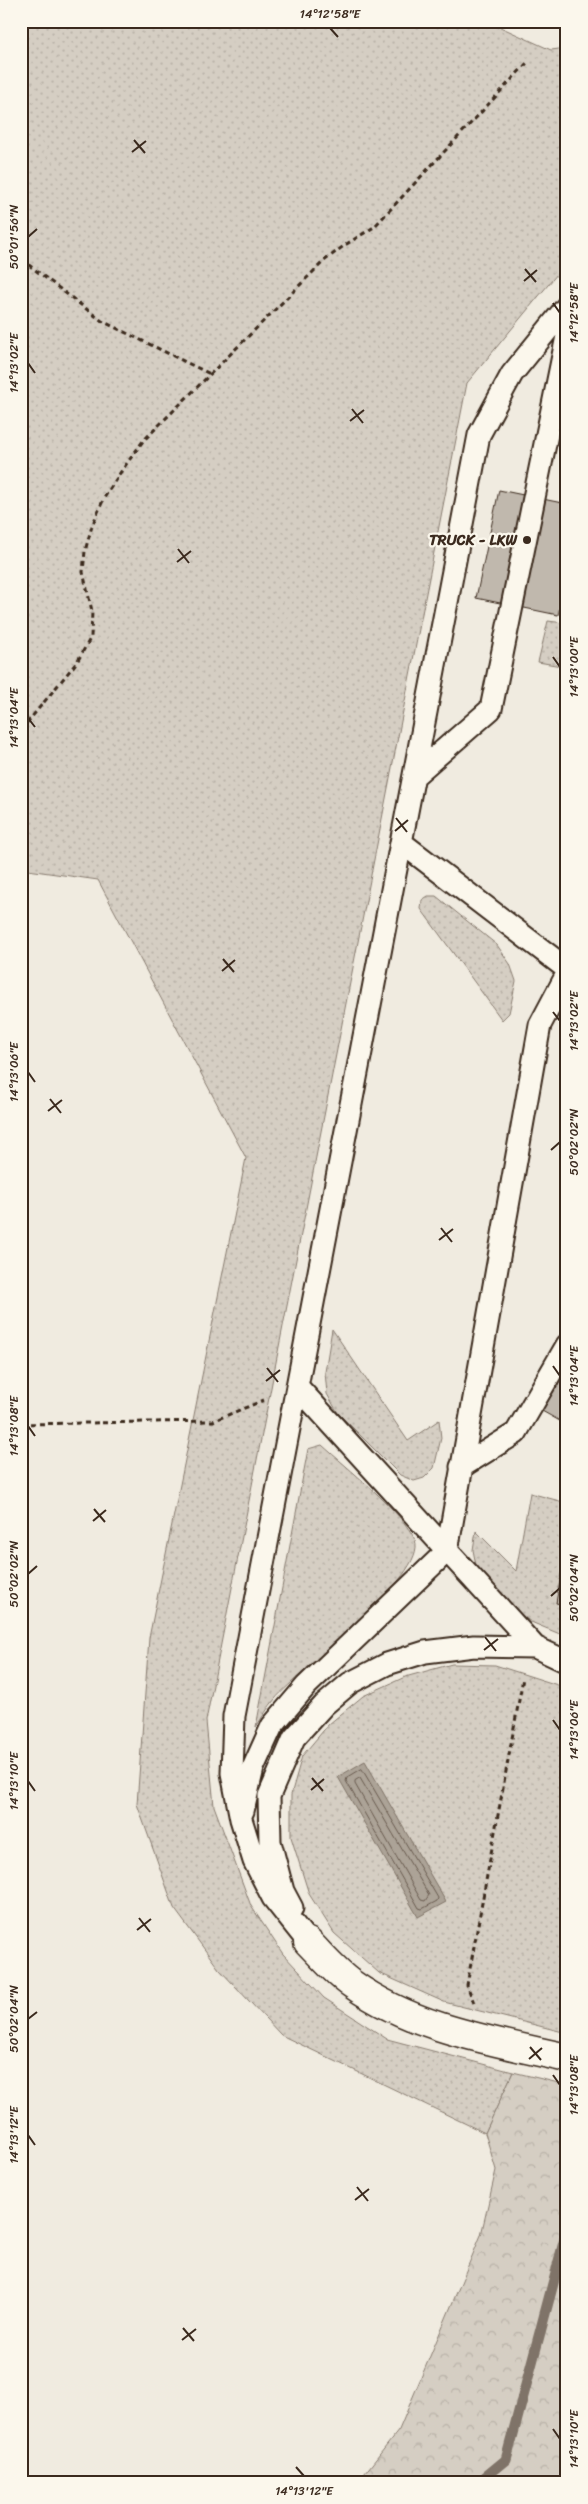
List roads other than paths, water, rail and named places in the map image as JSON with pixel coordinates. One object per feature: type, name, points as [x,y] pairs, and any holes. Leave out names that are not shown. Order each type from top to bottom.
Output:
[{"type":"street","points":[[308,1942],[351,1984],[410,2017],[457,2033],[567,2058]]},
{"type":"lane","points":[[308,1942],[273,1898],[254,1861],[241,1819],[232,1773],[234,1716],[479,435],[512,374],[567,306]]},
{"type":"lane","points":[[414,776],[491,709],[567,336]]},
{"type":"lane","points":[[402,842],[567,969]]},
{"type":"lane","points":[[241,1819],[253,1768],[272,1726],[306,1686],[447,1552],[540,1025],[567,974]]},
{"type":"lane","points":[[461,1468],[516,1433],[567,1345]]},
{"type":"lane","points":[[297,1386],[535,1647],[567,1662]]},
{"type":"lane","points":[[308,1942],[283,1891],[270,1842],[269,1796],[294,1738],[324,1705],[350,1683],[387,1664],[425,1652],[474,1646],[535,1647]]},
{"type":"water","points":[[365,1761],[446,1902],[418,1917],[338,1777]]},
{"type":"waterway","points":[[478,2483],[506,2460],[567,2231]]},
{"type":"place","name":"TRUCK - LKW","points":[[527,540]]}]
